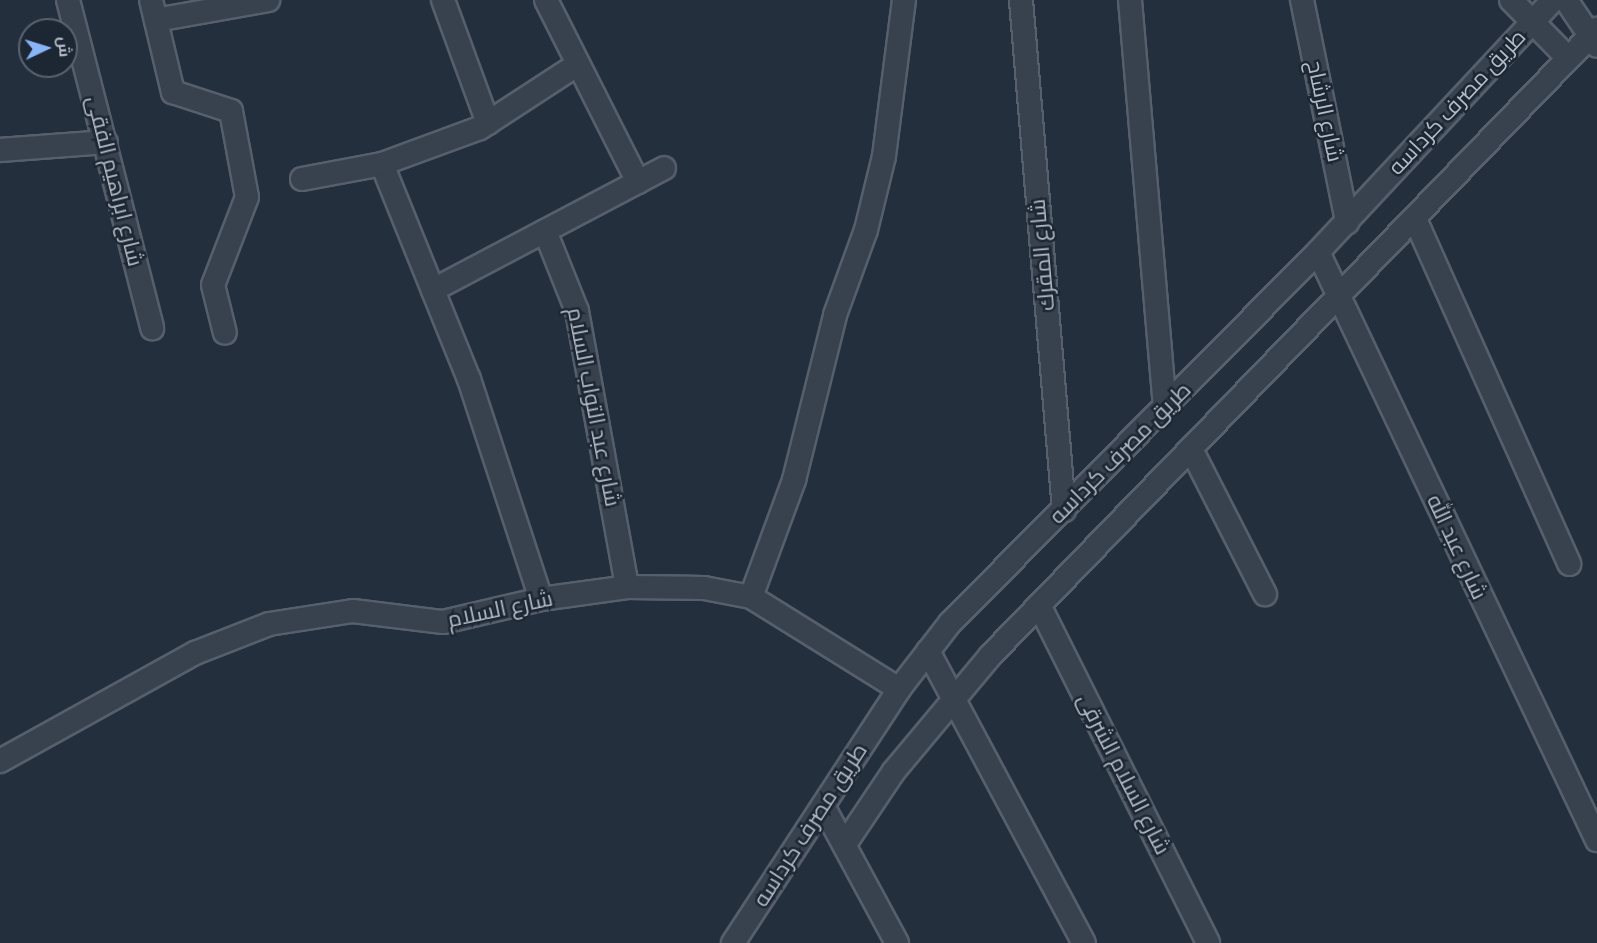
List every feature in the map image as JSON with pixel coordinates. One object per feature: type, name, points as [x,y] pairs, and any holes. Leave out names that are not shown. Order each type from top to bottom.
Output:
[{"type":"street","name":"شارع ابراهيم الفقى","points":[[68,0],[152,328]]},
{"type":"street","points":[[225,333],[213,285],[247,197],[231,111],[173,92],[153,10],[268,0]]},
{"type":"street","points":[[442,0],[488,123]]},
{"type":"street","points":[[546,0],[638,182]]},
{"type":"street","points":[[751,597],[794,480],[835,315],[866,230],[884,156],[904,0]]},
{"type":"street","name":"شارع المقرك","points":[[1021,0],[1064,510]]},
{"type":"street","points":[[1130,0],[1165,407]]},
{"type":"street","name":"شارع الرشاح","points":[[1302,0],[1347,222]]},
{"type":"street","points":[[1511,0],[1567,57]]},
{"type":"street","name":"طريق مصرف كرداسه","points":[[734,943],[899,689],[928,651],[1347,222],[1553,0]]},
{"type":"street","points":[[1566,0],[1595,36]]},
{"type":"street","name":"طريق مصرف كرداسه","points":[[845,844],[894,771],[954,699],[1039,604],[1415,219],[1567,57],[1595,36]]},
{"type":"street","points":[[302,179],[382,164],[488,123],[578,64]]},
{"type":"street","points":[[0,150],[106,142]]},
{"type":"street","points":[[382,164],[469,380],[541,599]]},
{"type":"street","points":[[433,290],[664,168]]},
{"type":"street","points":[[1415,219],[1569,564]]},
{"type":"street","name":"شارع عبد التواب السلام","points":[[545,231],[577,311],[627,587]]},
{"type":"street","name":"شارع عبد الله","points":[[1318,252],[1597,840]]},
{"type":"street","points":[[1191,449],[1265,594]]},
{"type":"street","name":"شارع السلام","points":[[0,761],[195,653],[269,624],[353,611],[443,622],[541,599],[627,587],[704,588],[751,597],[899,689]]},
{"type":"street","name":"شارع السلام الشرقى","points":[[1039,604],[1208,943]]},
{"type":"street","points":[[928,651],[1083,943]]},
{"type":"street","points":[[823,806],[897,943]]}]
